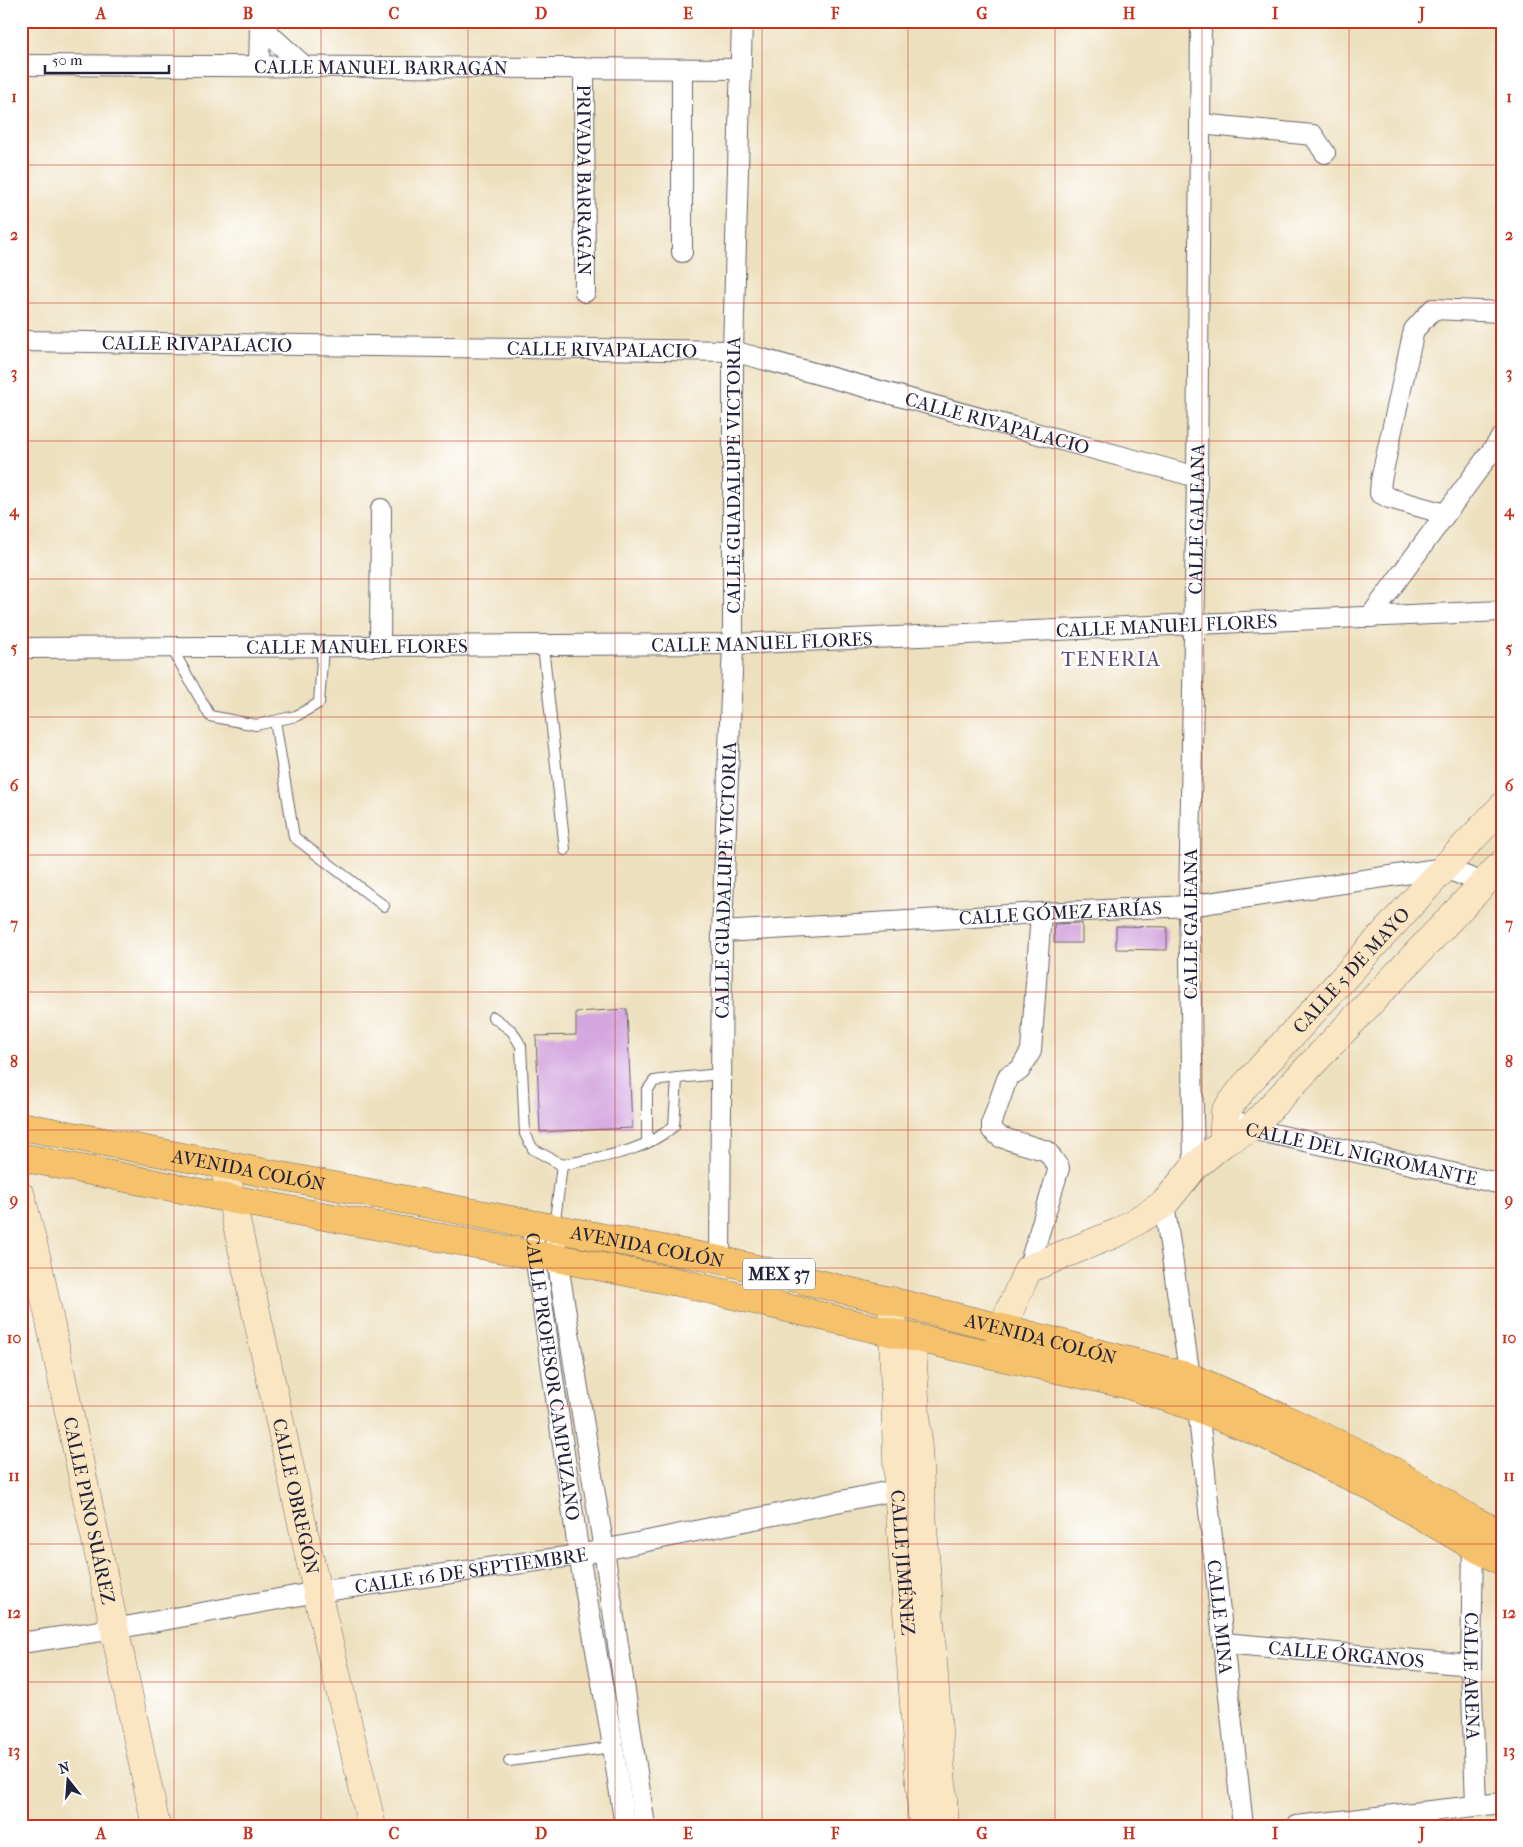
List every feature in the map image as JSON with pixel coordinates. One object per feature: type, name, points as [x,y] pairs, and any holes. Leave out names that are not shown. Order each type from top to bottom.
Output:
[{"type":"main road","name":"AVENIDA COLÓN","points":[[21,1126],[720,1260],[1002,1328],[1190,1378],[1281,1417],[1385,1466],[1474,1521],[1502,1534]]},
{"type":"main road","name":"AVENIDA COLÓN","points":[[21,1157],[231,1199],[546,1256],[682,1283],[902,1335],[1124,1384],[1198,1408],[1266,1435],[1368,1485],[1502,1561]]},
{"type":"street","name":"CALLE GUADALUPE VICTORIA","points":[[720,1260],[722,932],[733,644],[733,352],[742,21]]},
{"type":"street","name":"CALLE GALEANA","points":[[1194,1167],[1189,906],[1197,477],[1201,21]]},
{"type":"street","points":[[258,24],[259,66]]},
{"type":"street","points":[[258,24],[305,66]]},
{"type":"street","name":"CALLE MANUEL BARRAGÁN","points":[[21,65],[741,69]]},
{"type":"street","name":"PRIVADA BARRAGÁN","points":[[584,68],[585,292]]},
{"type":"street","points":[[682,69],[682,252]]},
{"type":"street","points":[[1200,124],[1313,135],[1325,153]]},
{"type":"street","points":[[1445,514],[1389,498],[1380,492],[1414,330],[1433,309],[1502,312]]},
{"type":"street","name":"CALLE RIVAPALACIO","points":[[21,341],[733,352],[1197,477]]},
{"type":"street","points":[[1370,617],[1502,437]]},
{"type":"street","points":[[380,646],[381,509]]},
{"type":"street","name":"CALLE MANUEL FLORES","points":[[21,648],[733,644],[1502,611]]},
{"type":"street","name":"CALLE 5 DE MAYO","points":[[1225,1112],[1250,1080],[1502,807]]},
{"type":"street","name":"CALLE GÓMEZ FARÍAS","points":[[722,932],[1189,906],[1444,868],[1493,873]]},
{"type":"street","name":"CALLE 5 DE MAYO","points":[[1028,1269],[1119,1232],[1164,1204],[1194,1167],[1223,1143],[1250,1129],[1493,873]]},
{"type":"street","points":[[1001,1356],[1002,1328],[1028,1269],[1059,1168],[1047,1151],[1000,1138],[992,1130],[992,1122],[1008,1076],[1020,1070],[1031,1051],[1041,913]]},
{"type":"street","points":[[1223,1143],[1225,1112]]},
{"type":"street","name":"CALLE DEL NIGROMANTE","points":[[1225,1112],[1250,1129],[1502,1184]]},
{"type":"street","name":"CALLE OBREGÓN","points":[[224,1165],[317,1592],[372,1826]]},
{"type":"street","name":"CALLE PINO SUÁREZ","points":[[21,1196],[29,1260],[114,1629],[156,1826]]},
{"type":"street","points":[[1164,1204],[1190,1378]]},
{"type":"street","name":"CALLE PROFESOR CAMPUZANO","points":[[543,1226],[579,1555],[617,1733],[645,1826]]},
{"type":"street","name":"CALLE PROFESOR CAMPUZANO","points":[[546,1256],[604,1550],[625,1826]]},
{"type":"street","name":"CALLE JIMÉNEZ","points":[[901,1303],[909,1488],[929,1758],[945,1826]]},
{"type":"street","name":"CALLE MINA","points":[[1198,1408],[1243,1826]]},
{"type":"street","name":"CALLE 16 DE SEPTIEMBRE","points":[[21,1643],[114,1629],[317,1592],[579,1555],[909,1488]]},
{"type":"street","name":"CALLE ARENA","points":[[1473,1546],[1471,1665],[1476,1805]]},
{"type":"street","name":"CALLE ÓRGANOS","points":[[1222,1643],[1471,1665]]},
{"type":"street","name":"CALLE JIMÉNEZ","points":[[923,1826],[929,1758]]},
{"type":"street","points":[[1296,1826],[1502,1803]]},
{"type":"lane","points":[[543,645],[565,850]]},
{"type":"lane","points":[[171,647],[210,716],[256,725],[296,716],[319,703],[323,647]]},
{"type":"lane","points":[[275,721],[294,836],[384,906]]},
{"type":"lane","points":[[493,1018],[512,1031],[521,1046],[525,1134],[533,1149],[562,1165],[635,1150],[660,1138],[674,1126],[677,1078]]},
{"type":"lane","points":[[648,1144],[647,1092],[654,1081],[721,1074]]},
{"type":"lane","points":[[543,1226],[562,1165]]},
{"type":"lane","points":[[509,1761],[617,1733]]},
{"type":"building","points":[[1082,923],[1082,943],[1054,943],[1054,924]]},
{"type":"building","points":[[1116,926],[1167,927],[1167,950],[1116,949]]},
{"type":"building","points":[[627,1009],[632,1128],[540,1132],[536,1036],[576,1035],[576,1012]]},
{"type":"district","name":"TENERIA","points":[[1111,659]]}]
